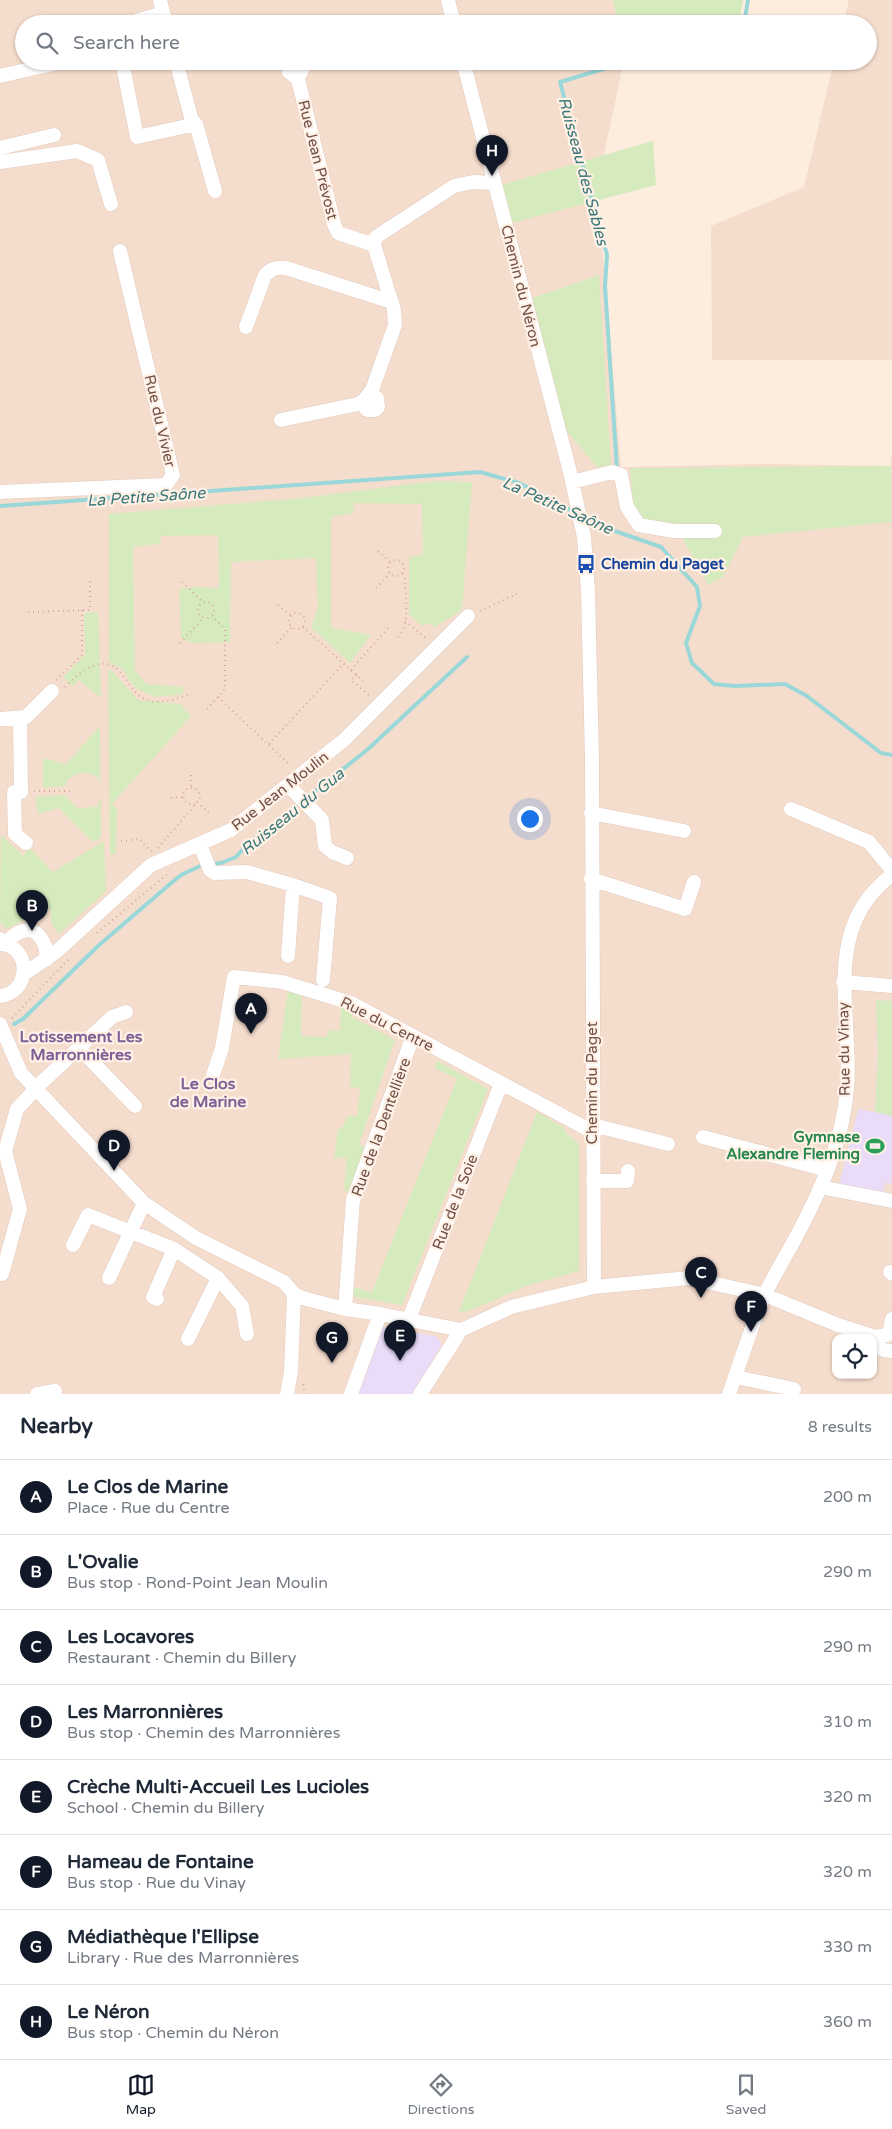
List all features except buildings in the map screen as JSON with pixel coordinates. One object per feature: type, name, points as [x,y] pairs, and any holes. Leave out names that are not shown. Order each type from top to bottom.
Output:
[{"type":"street","points":[[448,0],[452,15]]},
{"type":"street","points":[[0,76],[26,70]]},
{"type":"street","points":[[124,70],[137,137],[196,124]]},
{"type":"street","points":[[178,70],[192,121],[196,124],[215,191]]},
{"type":"street","name":"Rue Jean Prévost","points":[[289,70],[298,79],[336,228],[342,236],[374,245]]},
{"type":"street","name":"Rue Jean Prévost","points":[[298,79],[302,70]]},
{"type":"street","name":"Chemin du Néron","points":[[465,70],[579,515]]},
{"type":"street","points":[[0,148],[54,135]]},
{"type":"street","points":[[0,162],[77,151],[98,160],[111,204]]},
{"type":"street","points":[[281,420],[365,398],[394,325],[392,302],[374,245],[376,237],[454,186],[473,182],[494,183]]},
{"type":"street","name":"Rue du Vivier","points":[[0,492],[166,485],[173,475],[120,251]]},
{"type":"street","points":[[246,327],[265,275],[277,267],[286,268],[392,302]]},
{"type":"street","points":[[572,482],[612,472],[622,475],[627,507],[639,525],[674,531],[715,531]]},
{"type":"street","name":"Chemin du Paget","points":[[579,515],[584,537],[588,591],[592,813],[594,1286]]},
{"type":"street","name":"Rue Jean Moulin","points":[[0,996],[12,992],[18,987],[24,974],[62,947],[150,865],[200,845],[297,794],[299,775],[344,740],[468,616]]},
{"type":"street","points":[[0,719],[26,718],[52,691]]},
{"type":"street","points":[[20,718],[21,792],[14,792],[15,834],[26,843]]},
{"type":"street","points":[[297,794],[322,820],[325,846],[332,852],[347,858]]},
{"type":"street","points":[[791,809],[869,842],[892,870]]},
{"type":"street","points":[[592,813],[684,831]]},
{"type":"street","points":[[200,845],[208,865],[214,873],[247,872],[330,898],[323,980]]},
{"type":"street","name":"Rue du Vinay","points":[[729,1394],[765,1295],[820,1187],[840,1138],[847,1087],[843,982],[849,942],[856,918],[881,883],[892,875]]},
{"type":"street","points":[[591,879],[685,909],[694,882]]},
{"type":"street","points":[[288,956],[293,885]]},
{"type":"street","points":[[1,942],[20,931],[32,931],[40,936],[46,944],[46,960]]},
{"type":"street","points":[[1,942],[12,947],[20,955],[24,963],[24,974]]},
{"type":"street","name":"Rue du Centre","points":[[213,1075],[222,1048],[234,977],[282,982],[351,1003],[501,1084],[593,1129],[668,1144]]},
{"type":"street","points":[[843,982],[892,986]]},
{"type":"street","points":[[2,1274],[20,1209],[5,1151],[17,1109],[41,1083],[112,1016],[126,1012]]},
{"type":"street","points":[[4,1023],[12,1054],[21,1073],[36,1090],[144,1203],[196,1238],[284,1282],[294,1294],[306,1299],[345,1309],[409,1319],[461,1330]]},
{"type":"street","name":"Rue de la Dentellière","points":[[345,1309],[353,1200],[413,1036]]},
{"type":"street","points":[[79,1048],[135,1106]]},
{"type":"street","points":[[0,1063],[12,1054]]},
{"type":"street","name":"Rue de la Soie","points":[[409,1319],[501,1084]]},
{"type":"street","points":[[703,1137],[827,1170]]},
{"type":"street","points":[[593,1181],[627,1181],[628,1171]]},
{"type":"street","points":[[820,1187],[892,1201]]},
{"type":"street","points":[[108,1278],[128,1232],[144,1203]]},
{"type":"street","points":[[73,1245],[88,1215],[174,1249],[218,1278],[242,1306],[246,1334]]},
{"type":"street","points":[[157,1299],[153,1297],[174,1249]]},
{"type":"street","points":[[188,1339],[218,1278]]},
{"type":"street","points":[[420,1394],[461,1330],[511,1307],[594,1286],[690,1278],[765,1295],[838,1325],[866,1334]]},
{"type":"street","points":[[287,1394],[292,1372],[294,1294]]},
{"type":"street","points":[[351,1394],[380,1314]]},
{"type":"street","points":[[877,1337],[887,1335],[890,1332],[892,1319]]},
{"type":"street","points":[[877,1346],[892,1351]]},
{"type":"street","points":[[735,1377],[794,1389]]},
{"type":"street","points":[[37,1394],[56,1391]]},
{"type":"path","points":[[378,551],[390,562]]},
{"type":"path","points":[[392,560],[399,560],[404,564],[402,574],[393,576],[388,571],[388,564],[390,562],[392,560]]},
{"type":"path","points":[[376,588],[390,573]]},
{"type":"path","points":[[398,637],[405,630],[405,578],[402,574]]},
{"type":"path","points":[[28,612],[90,610],[90,577]]},
{"type":"path","points":[[182,582],[203,602],[210,602],[214,607],[214,614],[210,618],[203,618],[198,614],[198,607],[203,602]]},
{"type":"path","points":[[468,616],[521,592]]},
{"type":"path","points":[[278,604],[292,616]]},
{"type":"path","points":[[82,610],[82,655],[53,683],[52,691],[62,690],[87,668],[108,664],[117,669],[140,697],[150,701],[174,700],[191,694]]},
{"type":"path","points":[[294,613],[300,613],[305,618],[303,627],[294,630],[289,625],[289,618],[294,613]]},
{"type":"path","points":[[207,709],[226,690],[225,629],[212,616]]},
{"type":"path","points":[[180,643],[203,618]]},
{"type":"path","points":[[405,621],[436,647]]},
{"type":"path","points":[[277,643],[292,627]]},
{"type":"path","points":[[303,627],[363,680]]},
{"type":"path","points":[[351,670],[388,628]]},
{"type":"path","points":[[269,744],[344,663]]},
{"type":"path","points":[[356,675],[351,680],[380,704]]},
{"type":"path","points":[[218,697],[269,744],[299,775]]},
{"type":"path","points":[[191,775],[191,788]]},
{"type":"path","points":[[121,841],[139,839],[153,854],[196,803],[200,799],[199,793],[194,788],[188,788],[183,793],[188,804],[196,803],[210,814]]},
{"type":"path","points":[[21,792],[72,790]]},
{"type":"path","points":[[172,798],[184,797]]},
{"type":"path","points":[[91,939],[170,872]]},
{"type":"path","points":[[4,1023],[71,957]]},
{"type":"shaded area","points":[[0,0],[613,0],[616,15],[15,15],[15,70],[622,70],[597,187],[621,467],[766,464],[890,466],[892,454],[892,1394],[0,1394]]},
{"type":"shaded area","points":[[849,0],[892,0],[892,360],[712,360],[711,226],[804,187],[832,70],[877,70],[877,15],[845,15]]},
{"type":"shaded area","points":[[876,1000],[892,1001],[892,1184],[885,1183],[883,1194],[839,1185],[858,1109],[875,1112],[878,1056]]},
{"type":"shaded area","points":[[381,1327],[436,1336],[441,1342],[441,1346],[412,1394],[357,1394]]},
{"type":"green space","points":[[613,0],[743,0],[740,15],[616,15]]},
{"type":"green space","points":[[653,141],[656,185],[512,223],[501,185]]},
{"type":"green space","points":[[599,275],[611,465],[597,467],[565,429],[530,299]]},
{"type":"green space","points":[[891,466],[891,522],[743,537],[723,577],[708,585],[683,539],[642,522],[633,504],[630,468]]},
{"type":"green space","points":[[434,481],[472,482],[462,610],[435,627],[429,623],[422,626],[409,614],[409,557],[423,555],[422,504],[354,503],[353,513],[331,517],[331,628],[371,635],[350,663],[311,627],[318,608],[316,558],[231,562],[230,642],[191,643],[181,637],[179,589],[193,587],[219,588],[218,535],[161,536],[160,544],[133,547],[135,671],[147,684],[183,687],[183,694],[155,697],[135,688],[122,669],[109,662],[109,514],[303,498]]},
{"type":"green space","points":[[98,612],[101,698],[79,680],[72,686],[63,677],[85,655],[84,613]]},
{"type":"green space","points":[[108,669],[113,672],[138,700],[180,704],[191,716],[112,804],[117,808],[116,854],[110,854]]},
{"type":"green space","points":[[100,726],[101,791],[99,779],[87,773],[71,777],[67,780],[65,786],[43,788],[43,758],[66,764]]},
{"type":"green space","points":[[64,795],[79,809],[98,806],[101,796],[101,838],[93,842],[59,808],[38,814],[35,797]]},
{"type":"green space","points":[[1,835],[23,856],[30,848],[53,872],[104,841],[106,891],[59,934],[52,925],[50,908],[6,929],[0,922]]},
{"type":"green space","points":[[288,989],[302,992],[301,1036],[326,1037],[329,1030],[340,1031],[341,1004],[353,1009],[352,1017],[395,1040],[359,1144],[366,1148],[347,1194],[344,1188],[347,1157],[334,1159],[338,1129],[342,1128],[348,1116],[357,1116],[360,1088],[350,1087],[351,1054],[278,1059]]},
{"type":"green space","points":[[876,1000],[892,1001],[892,1116],[875,1112],[878,1056]]},
{"type":"green space","points":[[436,1060],[488,1089],[402,1305],[351,1296],[352,1287],[372,1292],[457,1079],[435,1068]]},
{"type":"green space","points":[[537,1112],[565,1128],[564,1131],[579,1144],[579,1271],[526,1286],[469,1311],[459,1312]]},
{"type":"waterway","name":"Ruisseau des Sables","points":[[746,15],[748,0]]},
{"type":"waterway","name":"Ruisseau des Sables","points":[[600,70],[560,82],[607,255],[605,286],[617,470]]},
{"type":"waterway","name":"La Petite Saône","points":[[0,506],[480,472],[519,483],[576,513]]},
{"type":"waterway","name":"La Petite Saône","points":[[584,517],[606,528],[661,547],[697,587],[700,606],[686,643],[692,663],[714,684],[735,686],[785,684],[807,696],[881,753],[892,755]]},
{"type":"waterway","name":"Ruisseau du Gua","points":[[305,799],[367,750],[467,657]]},
{"type":"waterway","name":"Ruisseau du Gua","points":[[14,1024],[23,1019],[98,946],[181,875],[200,866],[221,863],[236,857],[247,845],[300,803]]},
{"type":"place","name":"Le Néron","points":[[492,176]]},
{"type":"place","name":"Chemin du Paget","points":[[586,564]]},
{"type":"place","name":"L'Ovalie","points":[[32,931]]},
{"type":"place","name":"Le Clos de Marine","points":[[251,1034]]},
{"type":"place","name":"Gymnase Alexandre Fleming","points":[[875,1146]]},
{"type":"place","name":"Les Marronnières","points":[[114,1171]]},
{"type":"place","name":"Les Locavores","points":[[701,1298]]},
{"type":"place","name":"Hameau de Fontaine","points":[[751,1332]]},
{"type":"place","name":"Crèche Multi-Accueil Les Lucioles","points":[[400,1361]]},
{"type":"place","name":"Médiathèque l'Ellipse","points":[[332,1363]]},
{"type":"district","name":"Lotissement Les Marronnières","points":[[81,1045]]},
{"type":"district","name":"Le Clos de Marine","points":[[208,1092]]}]
